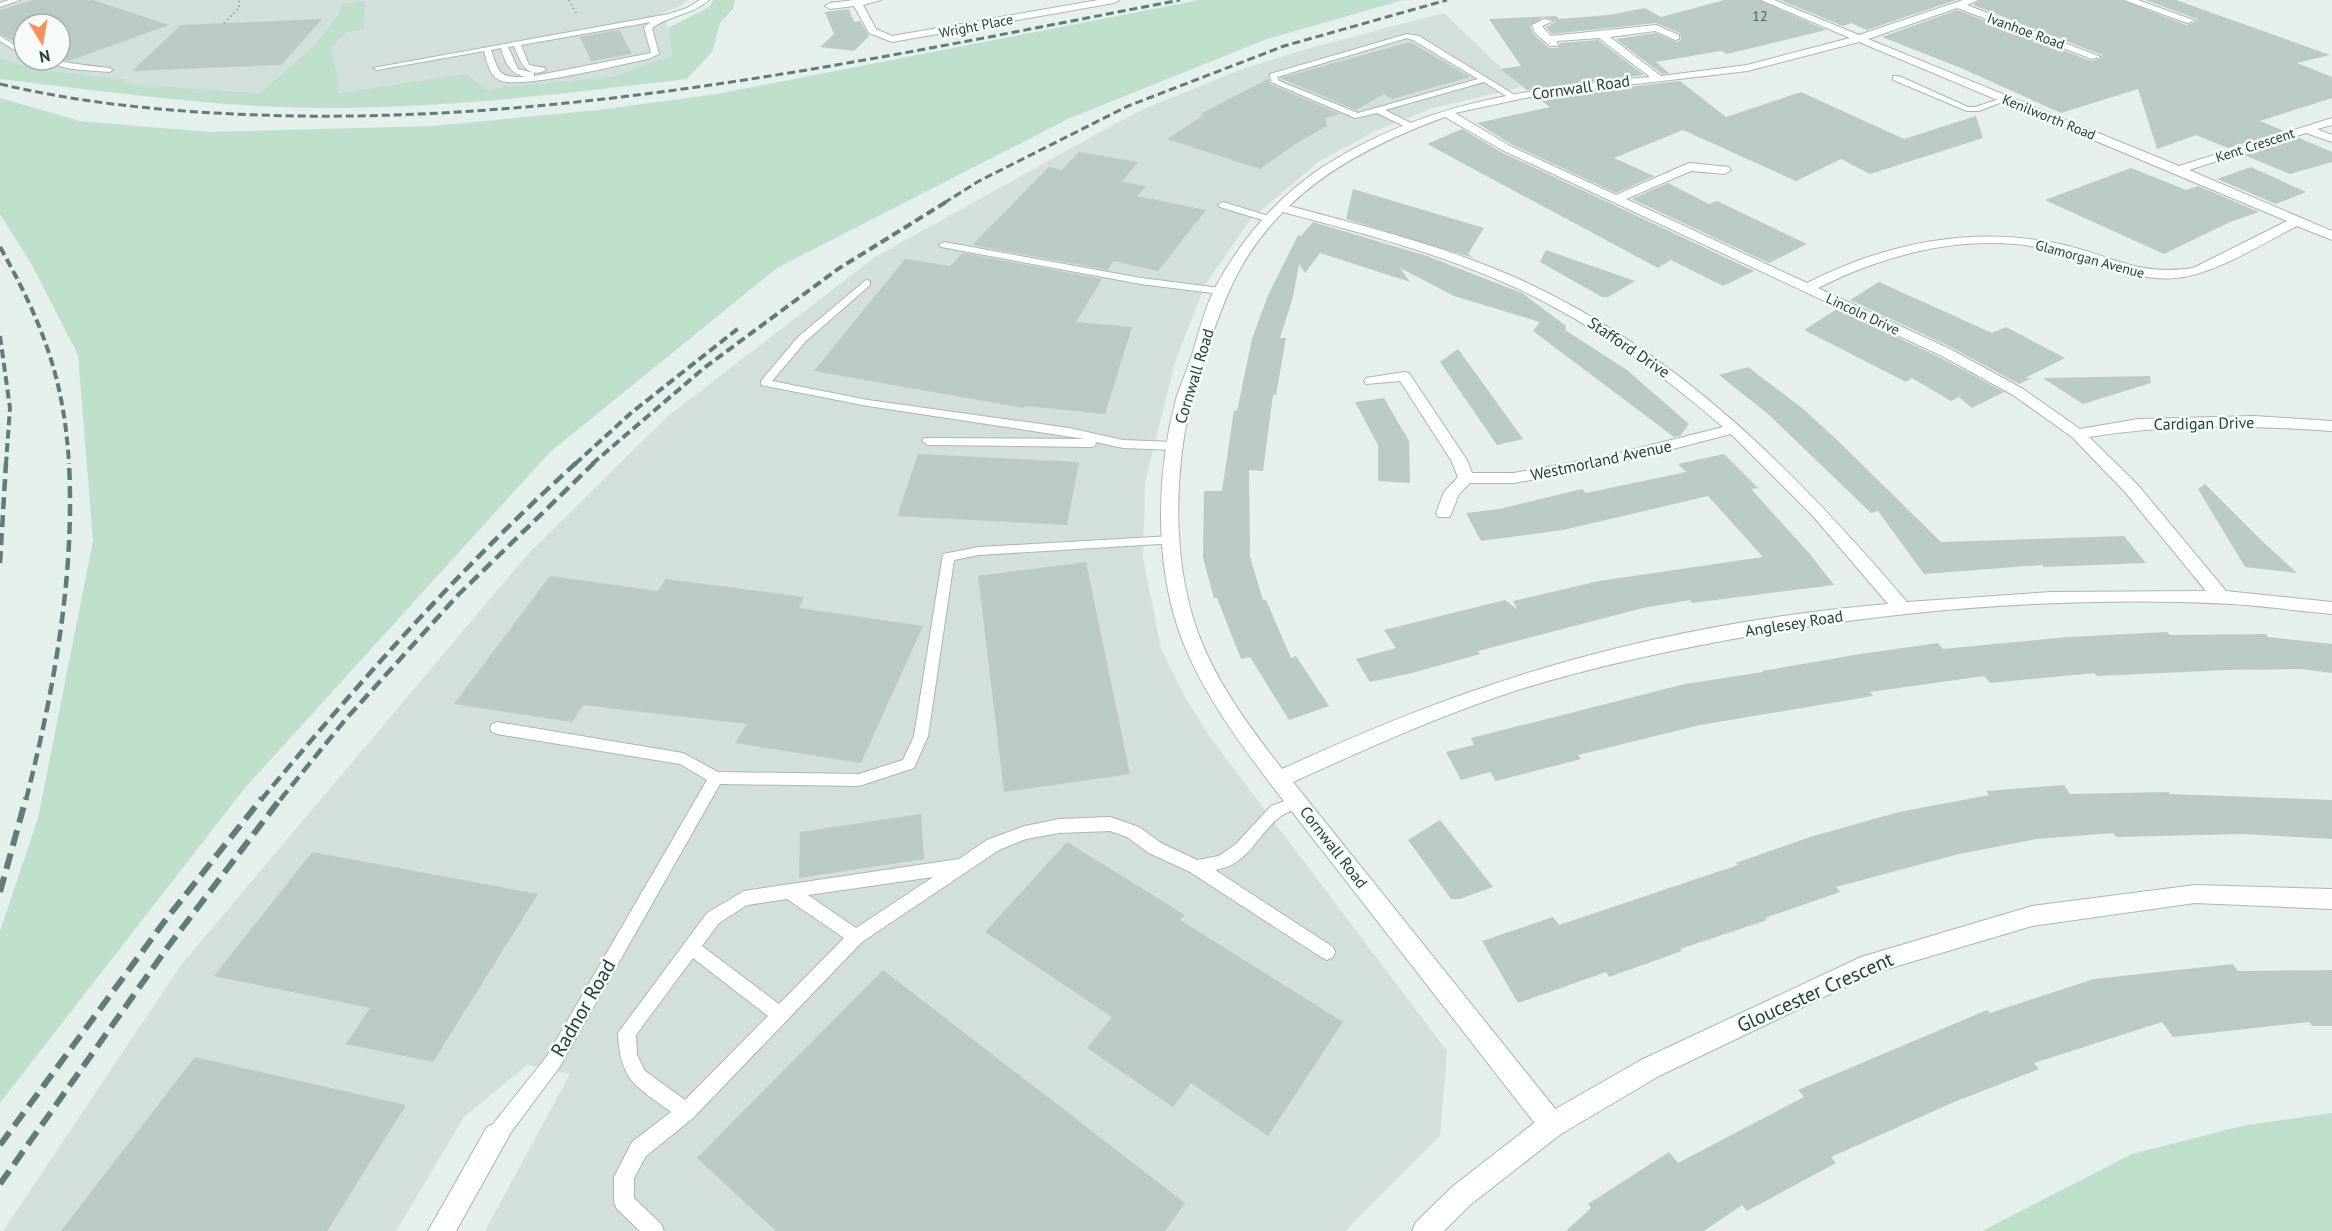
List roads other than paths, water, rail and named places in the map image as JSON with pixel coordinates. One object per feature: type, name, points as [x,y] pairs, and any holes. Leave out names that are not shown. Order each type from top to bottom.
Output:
[{"type":"street","points":[[830,6],[876,0]]},
{"type":"street","name":"Wright Place","points":[[857,3],[870,31],[892,39],[1114,0]]},
{"type":"street","name":"Kenilworth Road","points":[[1766,0],[2332,236]]},
{"type":"street","name":"Cornwall Road","points":[[1552,1125],[1279,779],[1215,688],[1188,631],[1175,581],[1171,540],[1175,446],[1184,400],[1221,291],[1274,213],[1342,160],[1410,126],[1446,113],[1514,97],[1758,65],[1858,38],[1973,0]]},
{"type":"street","points":[[2129,0],[2191,21]]},
{"type":"street","name":"Ivanhoe Road","points":[[1957,5],[2096,57]]},
{"type":"street","points":[[1548,21],[1537,25],[1539,31],[1552,42],[1656,28],[1675,37]]},
{"type":"street","points":[[1601,35],[1657,77]]},
{"type":"street","name":"Lincoln Drive","points":[[1446,113],[1506,148],[1967,364],[2018,392],[2077,434],[2131,488],[2221,597]]},
{"type":"street","name":"Kent Crescent","points":[[2178,170],[2332,121]]},
{"type":"street","points":[[2306,129],[2332,139]]},
{"type":"street","points":[[1683,151],[1689,167]]},
{"type":"street","points":[[1617,200],[1689,167],[1725,170]]},
{"type":"street","name":"Stafford Drive","points":[[1274,213],[1461,260],[1549,299],[1609,330],[1640,352],[1762,453],[1809,500],[1901,607]]},
{"type":"street","name":"Glamorgan Avenue","points":[[1807,288],[1836,272],[1915,246],[1987,241],[2034,243],[2060,248],[2118,268],[2149,275],[2183,274],[2197,271],[2297,221]]},
{"type":"street","points":[[1371,381],[1404,376],[1459,460],[1466,478],[1452,492],[1444,513]]},
{"type":"street","name":"Cardigan Drive","points":[[2077,434],[2138,424],[2254,421],[2332,426]]},
{"type":"street","name":"Westmorland Avenue","points":[[1466,478],[1514,478],[1579,466],[1734,429]]},
{"type":"street","name":"Anglesey Road","points":[[1279,779],[1384,732],[1551,674],[1689,640],[1901,607],[2101,597],[2221,597],[2332,608]]},
{"type":"street","name":"Gloucester Crescent","points":[[1425,1231],[1461,1196],[1552,1125],[1650,1068],[1869,964],[2032,916],[2195,894],[2332,899]]},
{"type":"street","name":"Radnor Road","points":[[441,1231],[496,1136]]},
{"type":"lane","points":[[0,5],[16,0]]},
{"type":"lane","points":[[377,68],[661,18],[690,10],[705,0]]},
{"type":"lane","points":[[627,24],[648,27],[661,18]]},
{"type":"lane","points":[[504,46],[510,66],[516,72],[526,75],[581,68],[655,54],[648,27]]},
{"type":"lane","points":[[1486,79],[1358,116],[1275,82],[1273,76],[1407,36],[1416,38],[1486,79],[1514,97]]},
{"type":"lane","points":[[518,44],[526,66],[533,70],[576,64],[581,68]]},
{"type":"lane","points":[[487,49],[494,71],[502,79],[525,80],[581,68]]},
{"type":"lane","points":[[72,67],[109,70]]},
{"type":"lane","points":[[1896,78],[1967,109],[1976,109],[2006,99]]},
{"type":"lane","points":[[1378,110],[1410,126]]},
{"type":"lane","points":[[1223,204],[1274,213]]},
{"type":"lane","points":[[944,245],[1141,281],[1221,291]]},
{"type":"lane","points":[[866,283],[802,339],[765,383],[868,404],[1069,432],[1123,444]]},
{"type":"lane","points":[[928,441],[1175,446]]},
{"type":"lane","points":[[497,728],[683,759],[716,778],[859,780],[909,764],[921,736],[948,557],[979,551],[1171,540]]},
{"type":"lane","name":"Radnor Road","points":[[496,1136],[553,1062],[716,778]]},
{"type":"lane","points":[[1196,867],[1223,862],[1242,849],[1276,811],[1298,802]]},
{"type":"lane","points":[[654,1231],[624,1202],[624,1177],[639,1149],[686,1112],[856,937],[993,844],[1025,833],[1059,826],[1110,824],[1132,832],[1155,848],[1196,867],[1327,952]]},
{"type":"lane","points":[[686,1112],[639,1077],[628,1056],[627,1033],[713,918],[744,898],[963,866]]},
{"type":"lane","points":[[787,890],[856,937]]},
{"type":"lane","points":[[691,946],[779,1014]]},
{"type":"railway","points":[[0,84],[111,104],[222,113],[297,116],[409,114],[520,107],[631,96],[741,80],[961,42],[1180,0]]},
{"type":"railway","points":[[944,203],[979,181],[1128,106],[1284,46],[1447,0]]},
{"type":"railway","points":[[592,464],[704,368],[838,269],[946,202]]},
{"type":"railway","points":[[0,247],[28,300],[48,351],[62,404],[69,464]]},
{"type":"railway","points":[[575,464],[631,413],[740,327]]},
{"type":"railway","points":[[0,336],[10,408],[6,464]]},
{"type":"railway","points":[[0,563],[6,463]]},
{"type":"railway","points":[[26,800],[45,717],[60,633],[69,548],[69,463]]},
{"type":"railway","points":[[261,800],[336,712],[452,584],[576,463]]},
{"type":"railway","points":[[280,800],[345,720],[458,595],[594,463]]},
{"type":"railway","points":[[0,892],[26,798]]},
{"type":"railway","points":[[0,1145],[164,922],[262,798]]},
{"type":"railway","points":[[0,1184],[167,948],[281,798]]}]
